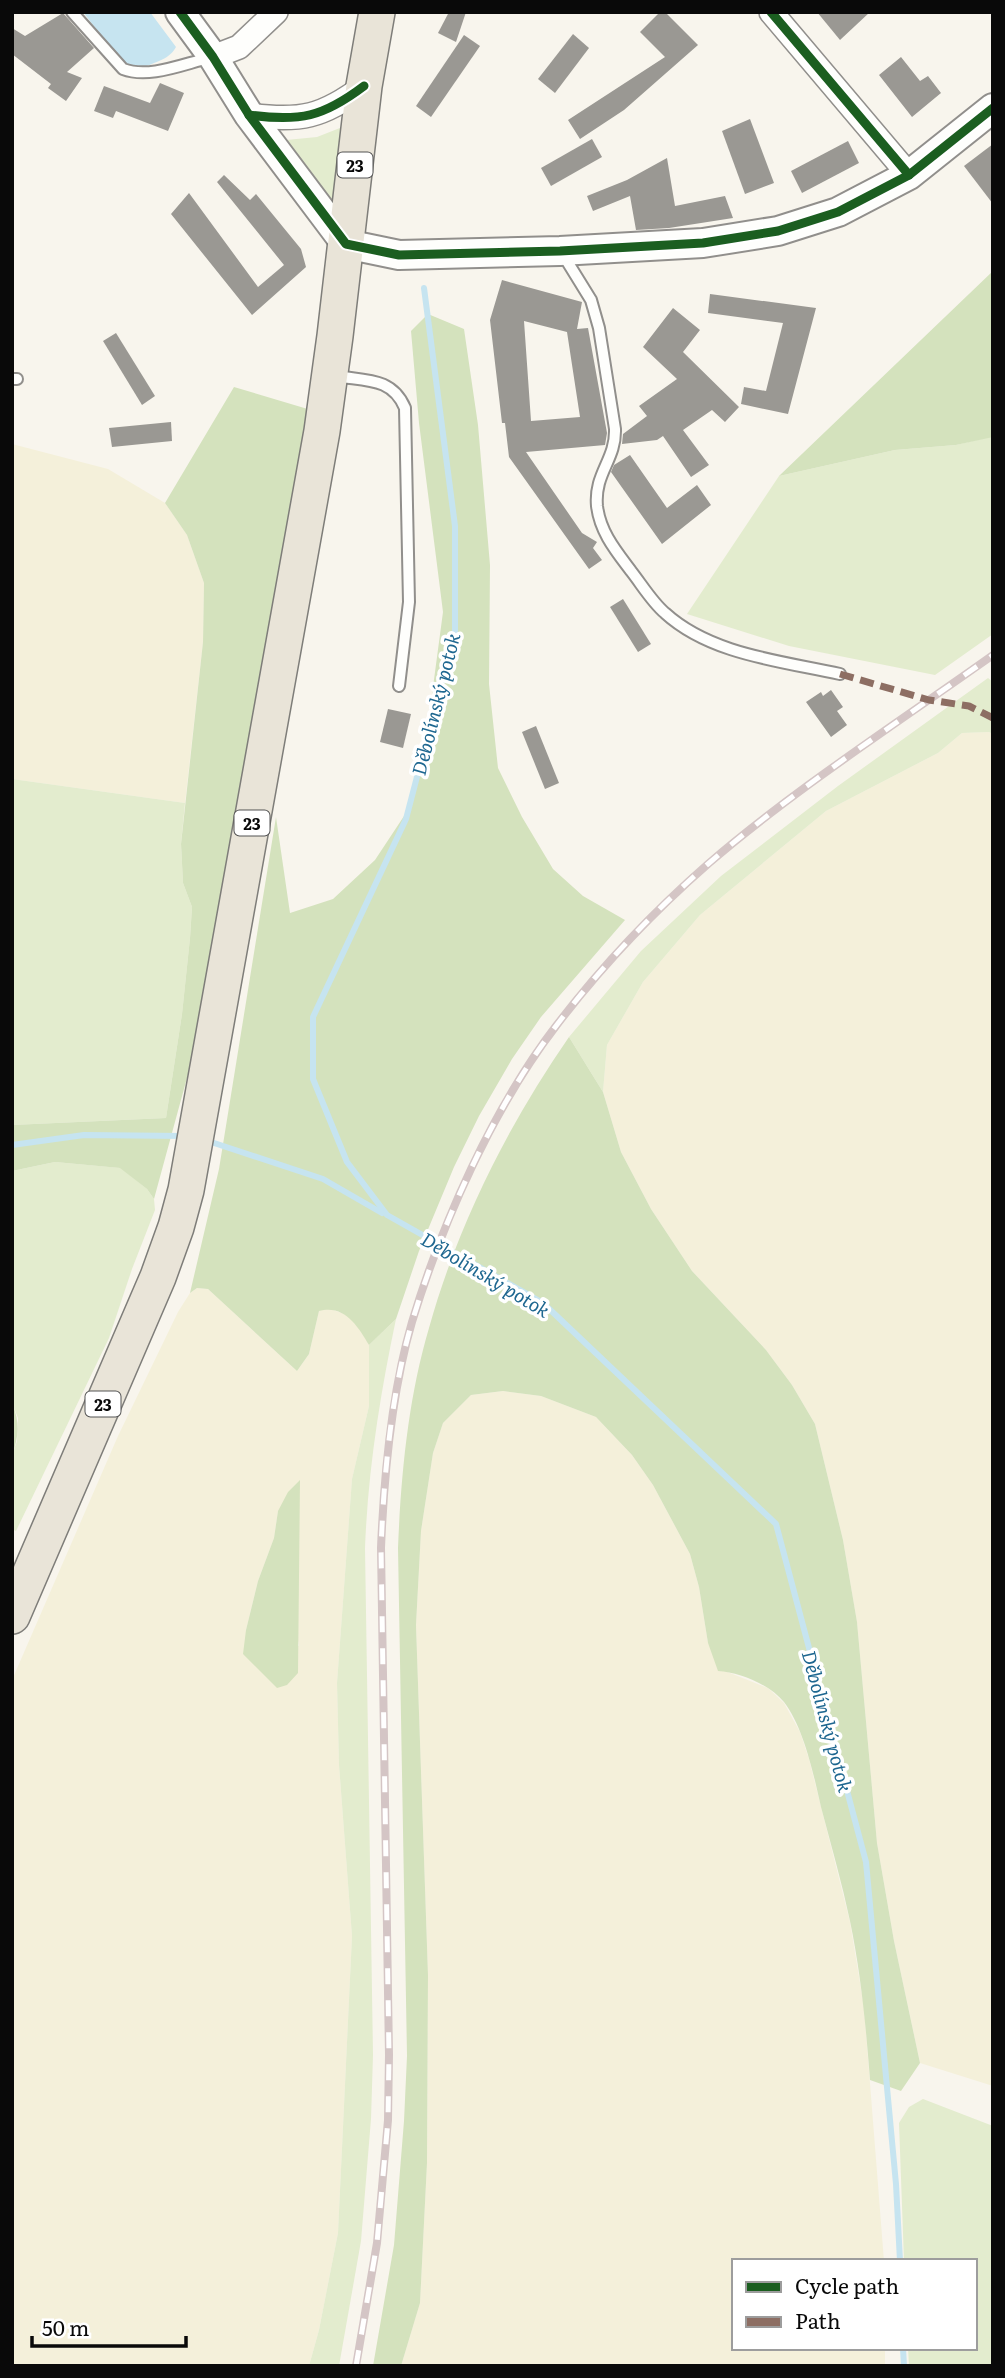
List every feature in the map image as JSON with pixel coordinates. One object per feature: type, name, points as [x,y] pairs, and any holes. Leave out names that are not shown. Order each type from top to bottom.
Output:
[{"type":"main road","name":"23","points":[[12,1616],[158,1277],[186,1190],[322,431],[364,86],[377,12]]},
{"type":"street","points":[[180,12],[213,57],[249,116],[346,244],[399,255],[560,251],[703,243],[778,231],[838,212],[909,175],[993,108]]},
{"type":"street","points":[[213,57],[239,47],[276,12]]},
{"type":"street","points":[[771,12],[909,175]]},
{"type":"street","points":[[249,116],[279,120],[310,116],[339,105],[364,86]]},
{"type":"lane","points":[[72,12],[123,69],[133,73],[150,72],[213,57]]},
{"type":"lane","points":[[560,251],[591,300],[601,341],[616,444],[596,491],[598,510],[608,541],[662,611],[682,627],[737,651],[841,674]]},
{"type":"lane","points":[[330,375],[391,387],[400,396],[405,408],[408,602],[399,686]]},
{"type":"shaded area","points":[[12,444],[108,469],[165,503],[187,535],[204,583],[203,642],[185,803],[12,779]]},
{"type":"shaded area","points":[[962,733],[993,734],[993,2086],[920,2063],[894,1941],[877,1843],[857,1622],[843,1540],[815,1424],[792,1385],[766,1350],[692,1271],[651,1209],[621,1152],[603,1092],[607,1045],[643,982],[700,915],[826,811],[938,753]]},
{"type":"shaded area","points":[[197,1288],[208,1289],[297,1371],[309,1354],[319,1311],[328,1308],[347,1315],[360,1329],[369,1345],[369,1406],[352,1479],[337,1683],[339,1765],[352,1936],[338,2233],[319,2330],[309,2366],[12,2366],[12,1680],[118,1436],[178,1312],[190,1293]],"holes":[[[278,1511],[299,1646],[246,1630],[258,1581],[274,1538]]]},
{"type":"shaded area","points":[[503,1391],[541,1396],[596,1417],[632,1455],[653,1485],[690,1554],[699,1587],[708,1643],[725,1671],[768,1688],[784,1703],[800,1732],[850,1922],[864,2007],[884,2259],[732,2259],[732,2350],[885,2350],[885,2366],[401,2366],[420,2303],[427,2163],[428,1975],[416,1625],[421,1531],[433,1453],[443,1423],[471,1395]]},
{"type":"green space","points":[[345,126],[335,213],[276,141],[317,137]]},
{"type":"green space","points":[[993,271],[993,437],[956,445],[895,450],[779,476]]},
{"type":"green space","points":[[428,314],[464,329],[478,425],[490,565],[489,684],[498,768],[522,817],[553,869],[583,896],[625,920],[541,1017],[512,1059],[479,1116],[454,1167],[419,1251],[396,1319],[369,1345],[349,1318],[336,1311],[319,1311],[309,1354],[297,1371],[208,1289],[197,1288],[190,1293],[219,1169],[276,817],[290,913],[333,899],[375,860],[408,810],[425,747],[443,612],[419,423],[411,331]]},
{"type":"green space","points":[[234,387],[311,410],[194,1052],[154,1199],[147,1189],[120,1168],[55,1162],[12,1171],[12,1125],[166,1118],[182,1014],[190,938],[192,907],[183,883],[181,844],[203,642],[204,583],[187,535],[165,503]]},
{"type":"green space","points":[[993,437],[993,634],[935,675],[789,646],[687,614],[779,476],[895,450],[956,445]]},
{"type":"green space","points":[[988,678],[993,682],[993,734],[962,733],[938,753],[826,811],[700,915],[643,982],[607,1045],[603,1092],[569,1037],[641,951],[721,876],[838,786]]},
{"type":"green space","points":[[12,779],[185,803],[181,844],[183,883],[192,907],[182,1014],[166,1118],[12,1125]]},
{"type":"green space","points":[[569,1037],[603,1092],[621,1152],[651,1209],[692,1271],[766,1350],[792,1385],[815,1424],[843,1540],[857,1622],[877,1843],[894,1941],[920,2063],[901,2091],[870,2080],[863,2000],[850,1921],[803,1738],[784,1702],[771,1690],[754,1680],[718,1671],[708,1643],[699,1587],[690,1554],[653,1485],[632,1455],[596,1417],[541,1396],[503,1391],[471,1395],[443,1423],[433,1453],[421,1531],[416,1625],[428,1975],[427,2163],[420,2303],[401,2366],[373,2366],[394,2245],[407,2056],[398,1548],[401,1493],[411,1410],[429,1328],[470,1213],[525,1105]]},
{"type":"green space","points":[[55,1162],[121,1168],[147,1189],[154,1199],[155,1210],[109,1338],[16,1531],[12,1529],[12,1455],[17,1441],[18,1418],[12,1403],[12,1171]]},
{"type":"green space","points":[[396,1319],[376,1433],[365,1548],[373,2055],[371,2119],[361,2241],[339,2366],[309,2366],[319,2330],[338,2233],[352,1936],[339,1765],[337,1683],[352,1479],[369,1406],[369,1345]]},
{"type":"green space","points":[[12,1403],[18,1429],[12,1455]]},
{"type":"green space","points":[[300,1480],[298,1673],[287,1685],[277,1688],[243,1654],[246,1630],[258,1581],[274,1538],[278,1511],[288,1492]]},
{"type":"green space","points":[[923,2099],[993,2126],[993,2366],[909,2366],[908,2350],[977,2350],[977,2259],[904,2259],[899,2123],[909,2107]]},
{"type":"water","points":[[83,12],[150,12],[176,47],[167,57],[151,64],[137,67],[126,65]]},
{"type":"building","points":[[449,12],[466,12],[456,42],[438,33]]},
{"type":"building","points":[[660,12],[665,12],[698,45],[624,110],[580,139],[568,120],[665,57],[640,32]]},
{"type":"building","points":[[817,12],[870,12],[840,40]]},
{"type":"building","points":[[63,13],[94,48],[67,72],[82,78],[66,101],[48,88],[51,84],[12,54],[12,28],[25,36]]},
{"type":"building","points":[[573,34],[589,48],[555,93],[538,79]]},
{"type":"building","points":[[464,35],[480,46],[431,117],[416,106]]},
{"type":"building","points":[[901,57],[920,81],[928,76],[941,93],[912,117],[879,75]]},
{"type":"building","points":[[160,83],[184,93],[168,131],[116,111],[113,118],[94,111],[104,86],[150,103]]},
{"type":"building","points":[[750,119],[774,183],[745,194],[722,131]]},
{"type":"building","points":[[592,139],[602,157],[551,186],[541,168]]},
{"type":"building","points":[[848,141],[859,163],[802,193],[791,171]]},
{"type":"building","points":[[993,144],[993,204],[964,166]]},
{"type":"building","points":[[667,158],[675,206],[725,196],[733,218],[636,230],[630,196],[593,211],[587,196],[627,180]]},
{"type":"building","points":[[224,175],[250,200],[256,194],[301,249],[306,267],[252,315],[171,214],[189,193],[258,287],[284,265],[217,182]]},
{"type":"building","points":[[502,280],[582,302],[577,329],[588,328],[607,433],[605,445],[526,452],[582,533],[597,542],[593,548],[602,560],[589,569],[509,457],[505,423],[502,423],[490,320]],"holes":[[[524,321],[567,332],[580,417],[531,421]]]},
{"type":"building","points":[[710,294],[816,308],[788,414],[741,404],[744,387],[766,391],[783,323],[708,313]]},
{"type":"building","points":[[673,308],[700,330],[683,352],[739,407],[725,422],[712,410],[683,430],[709,465],[691,477],[663,436],[657,440],[622,444],[623,434],[647,416],[639,406],[677,379],[643,347]]},
{"type":"building","points":[[116,333],[155,396],[142,405],[103,341]]},
{"type":"building","points":[[171,422],[172,441],[112,447],[109,428]]},
{"type":"building","points":[[630,455],[667,508],[697,485],[711,505],[662,544],[611,472],[614,465]]},
{"type":"building","points":[[623,599],[651,644],[638,652],[610,607]]},
{"type":"building","points":[[831,690],[843,707],[837,711],[847,725],[831,737],[806,702],[821,692],[823,696]]},
{"type":"building","points":[[388,709],[411,714],[403,748],[380,742]]},
{"type":"building","points":[[536,726],[559,783],[545,789],[522,732]]},
{"type":"waterway","name":"Děbolínský potok","points":[[424,288],[455,526],[455,631],[406,819],[313,1017],[313,1079],[347,1162],[387,1215],[543,1303],[776,1524],[866,1862],[896,2184],[900,2259]]},
{"type":"waterway","points":[[12,1145],[84,1135],[185,1136]]},
{"type":"waterway","points":[[205,1140],[323,1179],[382,1213]]},
{"type":"waterway","name":"Děbolínský potok","points":[[903,2350],[904,2366]]},
{"type":"railway","points":[[356,2366],[377,2243],[388,2120],[381,1548],[384,1492],[394,1406],[405,1349],[438,1246],[472,1168],[511,1093],[556,1026],[628,941],[687,883],[741,836],[993,655]]},
{"type":"marked path","points":[[840,674],[929,700],[969,706],[993,718]]},
{"type":"cycle path","points":[[180,12],[213,57],[249,115],[346,244],[399,255],[560,251],[703,243],[778,231],[838,212],[909,175],[993,108]]},
{"type":"cycle path","points":[[771,12],[909,175]]},
{"type":"cycle path","points":[[249,115],[283,118],[310,115],[336,105],[364,86]]}]
